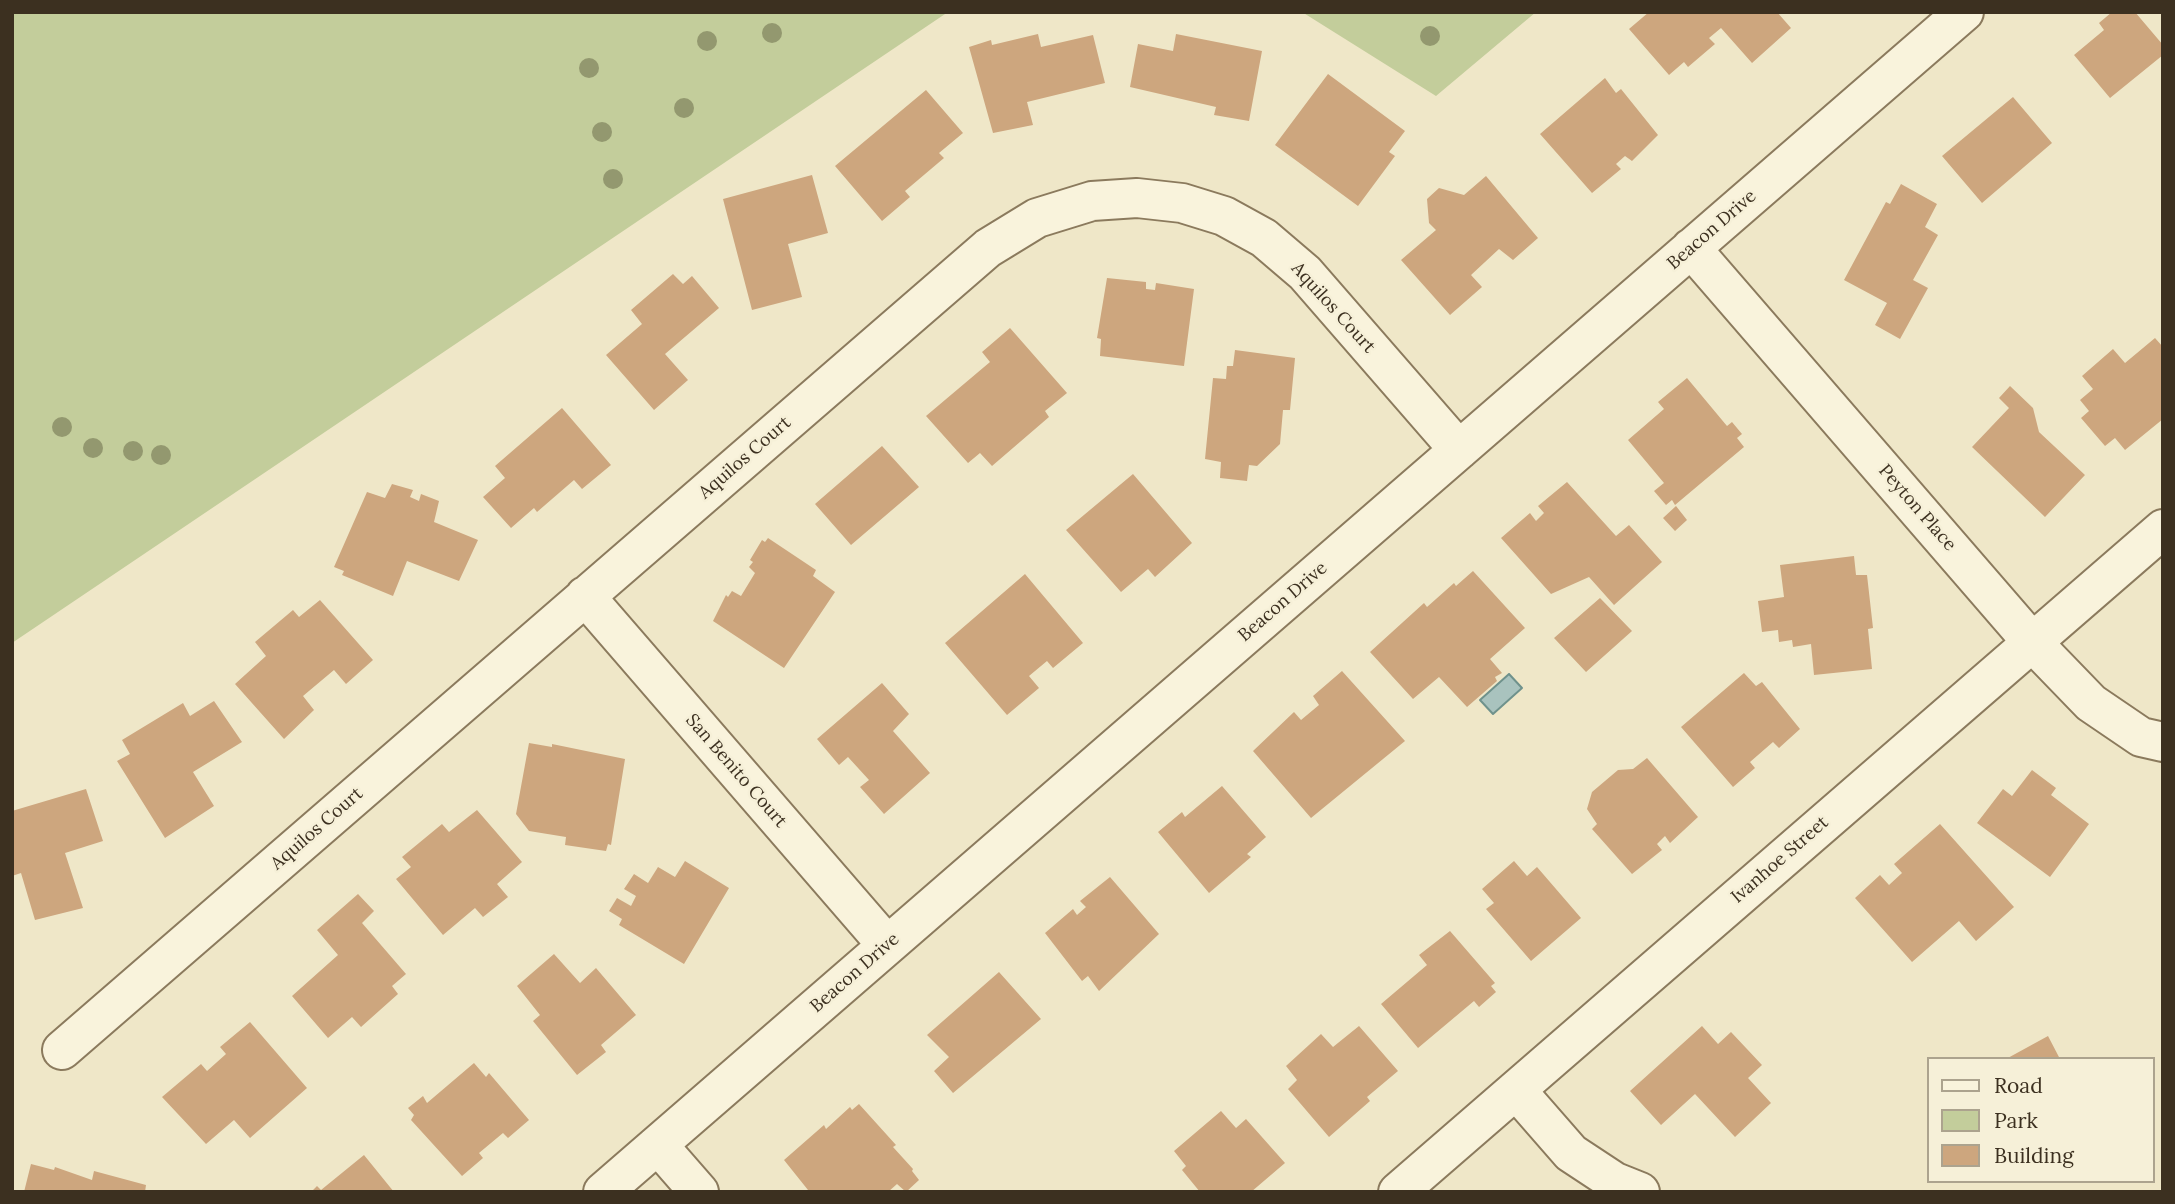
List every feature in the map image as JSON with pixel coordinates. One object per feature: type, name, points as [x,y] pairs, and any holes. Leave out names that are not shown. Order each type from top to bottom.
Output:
[{"type":"street","name":"Beacon Drive","points":[[603,1192],[1964,12]]},
{"type":"street","name":"Aquilos Court","points":[[62,1049],[988,248],[1037,218],[1092,201],[1137,198],[1182,203],[1224,216],[1264,238],[1304,273],[1459,450]]},
{"type":"street","name":"Peyton Place","points":[[1691,248],[2032,642],[2091,703],[2141,737],[2163,742]]},
{"type":"street","name":"Ivanhoe Street","points":[[1398,1192],[2163,529]]},
{"type":"street","name":"San Benito Court","points":[[585,596],[887,945]]},
{"type":"street","points":[[1516,1090],[1570,1153],[1615,1182],[1640,1192]]},
{"type":"street","points":[[657,1144],[699,1192]]},
{"type":"green space","points":[[12,12],[948,12],[12,643]]},
{"type":"green space","points":[[1302,12],[1536,12],[1436,96]]},
{"type":"water","points":[[1509,674],[1522,688],[1493,714],[1480,700]]},
{"type":"building","points":[[1649,12],[1777,12],[1791,28],[1752,63],[1721,28],[1709,38],[1715,44],[1688,67],[1684,62],[1669,75],[1629,29]]},
{"type":"building","points":[[2112,12],[2135,12],[2163,45],[2163,55],[2110,98],[2074,55],[2104,30],[2099,23]]},
{"type":"building","points":[[1038,34],[1041,47],[1093,35],[1105,83],[1027,102],[1033,125],[993,133],[969,47],[991,40],[992,45]]},
{"type":"building","points":[[1176,34],[1262,51],[1249,121],[1214,115],[1216,107],[1130,87],[1138,44],[1173,51]]},
{"type":"building","points":[[1328,74],[1405,131],[1389,152],[1395,156],[1358,206],[1275,145]]},
{"type":"building","points":[[1605,78],[1616,93],[1621,89],[1658,135],[1632,161],[1625,156],[1616,164],[1621,169],[1592,193],[1540,134]]},
{"type":"building","points":[[926,90],[963,133],[939,153],[944,158],[905,191],[910,197],[882,221],[835,166]]},
{"type":"building","points":[[2013,97],[2052,143],[1982,203],[1942,156]]},
{"type":"building","points":[[812,175],[828,233],[788,244],[802,297],[752,310],[723,199]]},
{"type":"building","points":[[1486,176],[1538,238],[1513,260],[1499,249],[1471,275],[1482,287],[1450,315],[1401,260],[1436,230],[1429,223],[1427,199],[1439,188],[1464,195]]},
{"type":"building","points":[[1901,184],[1937,204],[1925,227],[1938,235],[1913,280],[1928,288],[1900,339],[1875,325],[1887,303],[1844,280],[1886,202],[1890,204]]},
{"type":"building","points":[[673,274],[683,284],[692,276],[719,308],[665,354],[688,380],[654,410],[606,355],[642,324],[631,310]]},
{"type":"building","points":[[1107,278],[1146,282],[1146,289],[1155,290],[1156,283],[1194,289],[1184,366],[1100,356],[1101,339],[1097,338]]},
{"type":"building","points":[[1010,328],[1067,393],[1045,411],[1049,417],[992,466],[980,453],[968,463],[926,416],[990,362],[982,352]]},
{"type":"building","points":[[2155,338],[2163,347],[2163,419],[2125,450],[2115,438],[2105,446],[2081,418],[2089,411],[2080,400],[2093,389],[2082,376],[2113,349],[2125,363]]},
{"type":"building","points":[[1235,350],[1295,358],[1290,410],[1283,410],[1280,444],[1257,466],[1249,465],[1247,481],[1220,478],[1221,462],[1205,459],[1213,378],[1226,379],[1227,366],[1233,366]]},
{"type":"building","points":[[1687,378],[1727,426],[1732,422],[1742,434],[1737,438],[1744,447],[1675,505],[1672,500],[1666,505],[1654,491],[1664,483],[1628,440],[1664,409],[1658,402]]},
{"type":"building","points":[[2010,386],[2033,408],[2039,432],[2085,475],[2045,517],[1972,447],[2009,408],[1999,398]]},
{"type":"building","points":[[562,408],[611,465],[582,489],[574,480],[537,512],[534,508],[511,528],[483,497],[505,478],[495,466]]},
{"type":"building","points":[[882,446],[919,487],[851,545],[815,504]]},
{"type":"building","points":[[1133,474],[1192,543],[1155,577],[1148,569],[1121,592],[1066,530]]},
{"type":"building","points":[[1567,482],[1616,536],[1629,525],[1662,562],[1614,605],[1589,577],[1551,594],[1501,538],[1530,513],[1536,521],[1544,513],[1538,506]]},
{"type":"building","points":[[392,484],[413,490],[410,497],[419,501],[421,494],[439,501],[434,522],[478,540],[459,581],[407,561],[393,596],[342,575],[344,571],[334,567],[367,492],[385,498]]},
{"type":"building","points":[[1676,506],[1687,520],[1675,531],[1663,518]]},
{"type":"building","points":[[768,538],[816,570],[813,576],[835,592],[784,668],[713,621],[726,595],[728,597],[732,591],[741,596],[755,573],[749,567],[753,562],[750,560],[762,540],[765,542]]},
{"type":"building","points":[[1854,556],[1856,575],[1867,575],[1873,628],[1868,629],[1872,669],[1814,675],[1811,644],[1793,647],[1792,640],[1779,642],[1778,630],[1762,632],[1758,601],[1784,597],[1780,565]]},
{"type":"building","points":[[1473,571],[1525,628],[1490,659],[1502,673],[1495,677],[1497,681],[1467,707],[1439,677],[1413,699],[1370,652],[1424,603],[1427,607],[1454,583],[1456,586]]},
{"type":"building","points":[[1025,574],[1083,643],[1053,668],[1047,661],[1029,676],[1039,688],[1007,715],[945,643]]},
{"type":"building","points":[[1600,598],[1632,631],[1586,672],[1554,638]]},
{"type":"building","points":[[320,600],[373,660],[346,684],[334,670],[303,696],[314,710],[284,739],[235,684],[266,656],[255,642],[293,610],[299,617]]},
{"type":"building","points":[[1342,671],[1405,741],[1311,818],[1253,751],[1294,712],[1301,720],[1319,705],[1313,696]]},
{"type":"building","points":[[1744,673],[1756,686],[1762,682],[1800,729],[1779,748],[1773,742],[1750,762],[1755,768],[1733,787],[1681,727]]},
{"type":"building","points":[[882,683],[909,714],[893,731],[930,773],[884,814],[860,787],[869,780],[848,757],[839,765],[817,739]]},
{"type":"building","points":[[214,701],[242,742],[193,772],[214,806],[165,838],[117,761],[130,754],[122,740],[183,703],[190,716]]},
{"type":"building","points":[[529,743],[552,747],[552,744],[625,759],[611,845],[608,844],[606,851],[565,845],[566,837],[529,831],[516,814]]},
{"type":"building","points":[[1647,758],[1698,817],[1670,843],[1665,836],[1657,844],[1662,850],[1632,874],[1592,829],[1597,824],[1587,809],[1592,792],[1618,770],[1633,769]]},
{"type":"building","points":[[2032,770],[2056,788],[2051,795],[2089,824],[2050,877],[1977,823],[2003,789],[2012,796]]},
{"type":"building","points":[[1222,786],[1266,837],[1247,854],[1251,857],[1209,893],[1158,832],[1182,812],[1185,817]]},
{"type":"building","points":[[86,789],[103,841],[65,853],[83,908],[35,920],[21,873],[12,876],[12,811]]},
{"type":"building","points":[[477,810],[522,862],[497,884],[508,897],[483,917],[475,908],[443,935],[396,879],[411,867],[402,857],[442,824],[449,832]]},
{"type":"building","points":[[1940,824],[2014,907],[1976,941],[1959,921],[1912,962],[1855,898],[1880,875],[1889,885],[1902,873],[1894,864]]},
{"type":"building","points":[[685,861],[729,888],[684,964],[619,925],[622,919],[609,911],[617,898],[631,906],[636,896],[624,889],[634,874],[648,883],[658,867],[675,877]]},
{"type":"building","points":[[1514,861],[1527,876],[1537,867],[1581,918],[1531,961],[1486,909],[1494,903],[1482,889]]},
{"type":"building","points":[[1110,877],[1159,934],[1099,991],[1088,976],[1082,981],[1045,933],[1073,909],[1077,915],[1086,907],[1080,901]]},
{"type":"building","points":[[358,894],[374,911],[362,923],[406,974],[392,986],[398,994],[361,1027],[352,1017],[328,1038],[292,996],[338,955],[317,930]]},
{"type":"building","points":[[1450,931],[1495,983],[1491,986],[1496,992],[1479,1007],[1474,1001],[1418,1048],[1381,1004],[1427,965],[1419,955]]},
{"type":"building","points":[[554,954],[580,983],[596,968],[636,1015],[601,1045],[606,1052],[577,1075],[533,1021],[540,1015],[517,986]]},
{"type":"building","points":[[999,972],[1041,1019],[953,1093],[934,1071],[949,1057],[927,1035]]},
{"type":"building","points":[[250,1022],[307,1088],[250,1138],[234,1120],[206,1144],[162,1097],[201,1064],[207,1071],[226,1054],[220,1047]]},
{"type":"building","points":[[1359,1026],[1398,1071],[1367,1097],[1370,1101],[1329,1137],[1288,1089],[1297,1080],[1286,1066],[1321,1034],[1333,1047]]},
{"type":"building","points":[[1702,1026],[1718,1044],[1731,1032],[1762,1065],[1748,1078],[1771,1103],[1735,1137],[1695,1094],[1661,1125],[1630,1091]]},
{"type":"building","points":[[2048,1036],[2059,1057],[2010,1057]]},
{"type":"building","points":[[474,1063],[486,1077],[489,1073],[529,1120],[508,1138],[503,1133],[479,1153],[483,1158],[462,1176],[411,1120],[414,1115],[408,1108],[423,1096],[427,1103]]},
{"type":"building","points":[[859,1104],[896,1145],[893,1147],[919,1180],[906,1192],[897,1184],[888,1192],[806,1192],[808,1190],[784,1160],[824,1125],[826,1129],[850,1107],[852,1110]]},
{"type":"building","points":[[1221,1111],[1236,1128],[1246,1119],[1285,1163],[1251,1192],[1200,1192],[1182,1170],[1186,1166],[1174,1151]]},
{"type":"building","points":[[364,1155],[394,1192],[311,1192],[317,1186],[321,1190]]},
{"type":"building","points":[[31,1164],[54,1170],[55,1167],[92,1180],[94,1171],[146,1185],[145,1192],[24,1192]]}]
